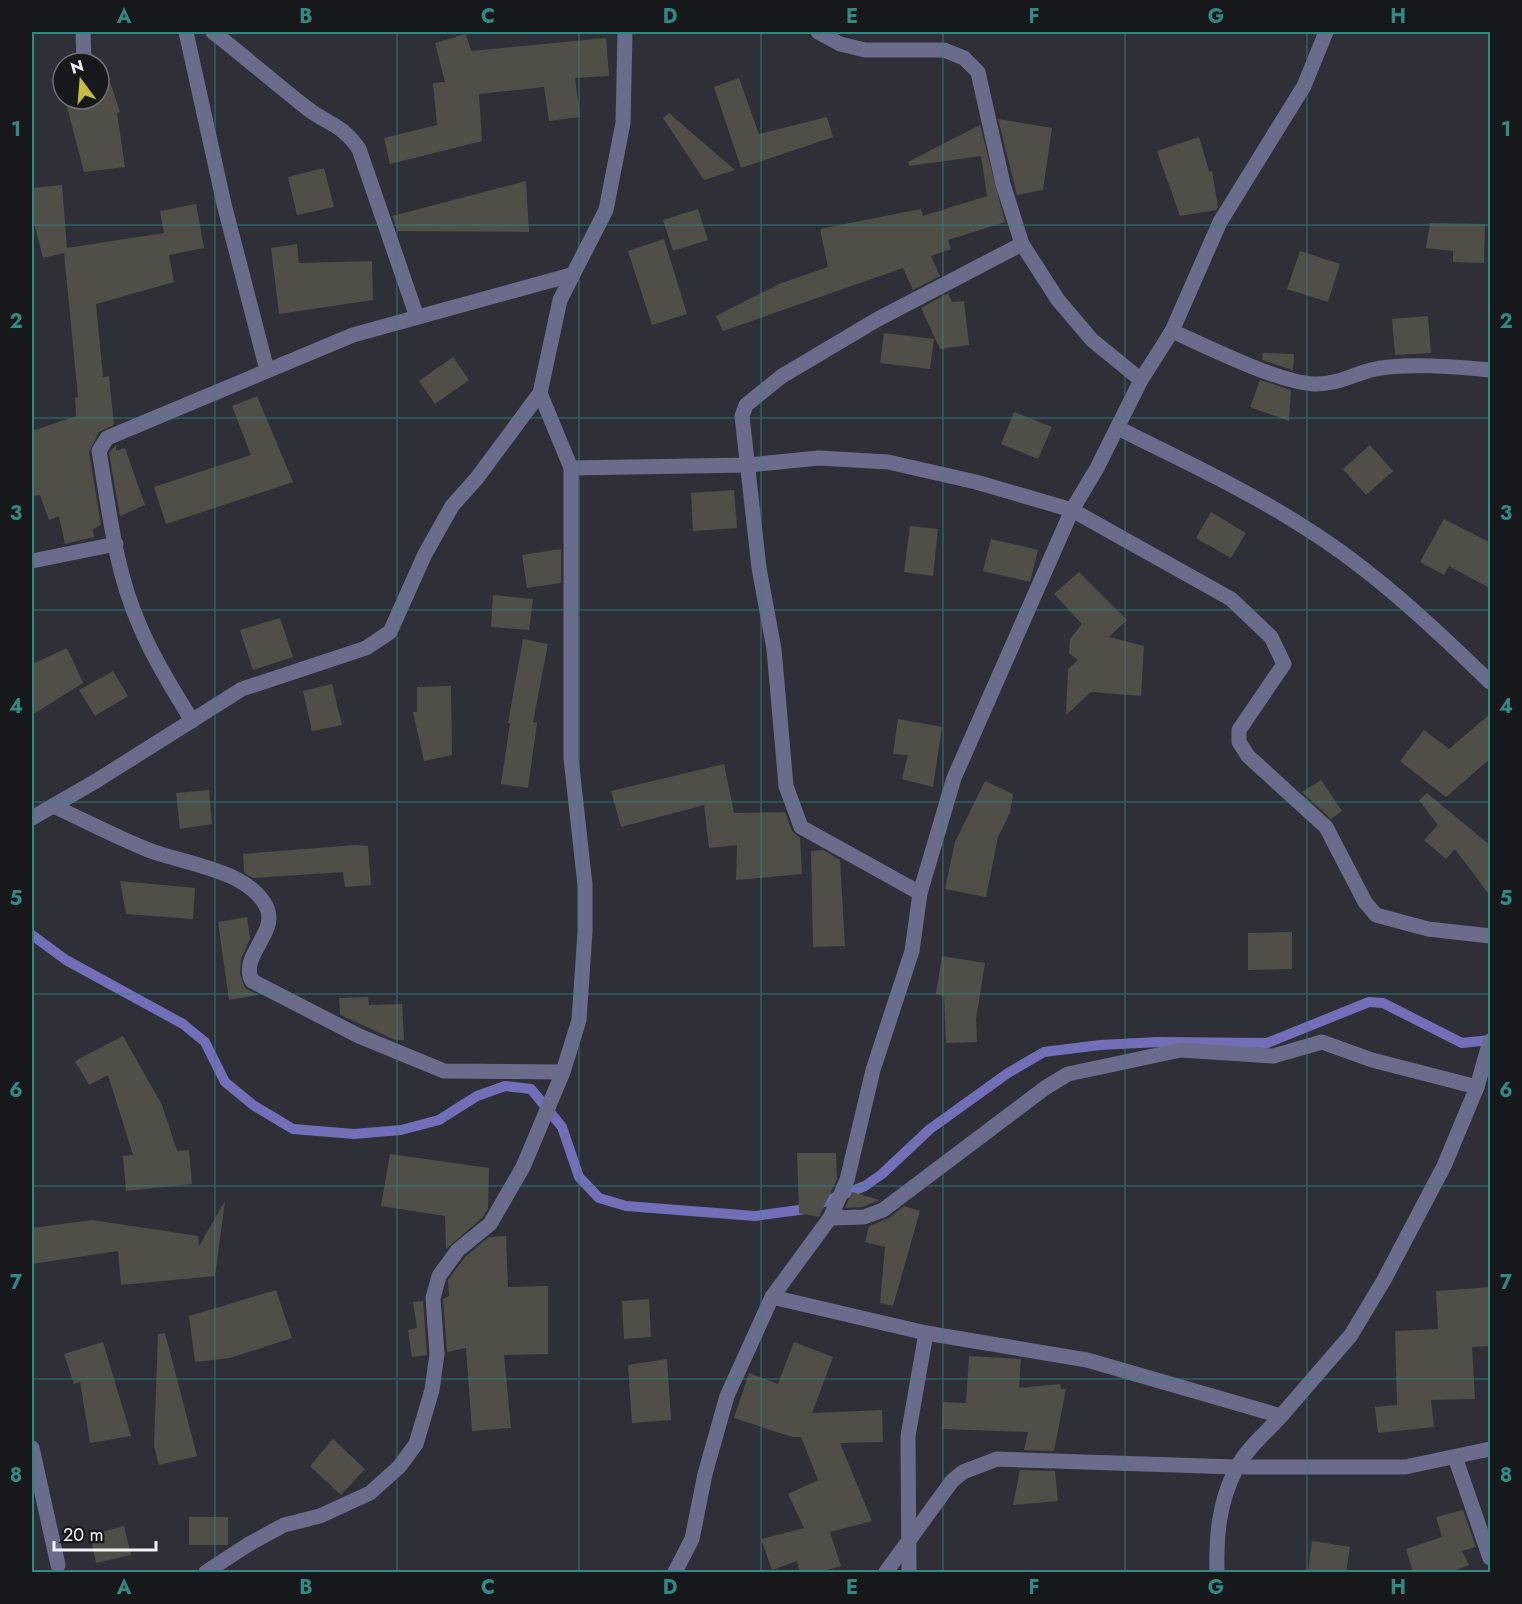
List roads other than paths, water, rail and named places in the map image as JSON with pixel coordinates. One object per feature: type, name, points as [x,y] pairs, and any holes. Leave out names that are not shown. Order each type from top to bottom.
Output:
[{"type":"street","points":[[83,32],[84,51]]},
{"type":"street","points":[[186,32],[224,204],[267,370]]},
{"type":"street","points":[[213,32],[311,111],[340,127],[350,136],[358,149],[417,317]]},
{"type":"street","points":[[32,818],[242,689],[366,648],[390,632],[425,554],[452,506],[484,469],[540,393],[561,300],[571,275],[606,210],[623,123],[625,32]]},
{"type":"street","points":[[675,1572],[692,1539],[705,1474],[726,1396],[772,1297],[830,1218],[846,1180],[873,1070],[912,951],[920,893],[954,778],[1072,510],[1118,428],[1141,380],[1172,331],[1220,222],[1304,86],[1326,32]]},
{"type":"street","points":[[824,33],[865,50],[944,50],[964,58],[978,72],[1003,184],[1022,244],[1058,300],[1092,340],[1141,380]]},
{"type":"street","points":[[920,893],[801,827],[794,811],[786,786],[774,649],[759,568],[742,416],[746,405],[755,396],[782,376],[878,319],[935,292],[1022,244]]},
{"type":"street","points":[[192,720],[138,624],[128,595],[99,451],[108,438],[353,335],[571,275]]},
{"type":"street","points":[[1172,331],[1250,365],[1306,383],[1324,384],[1372,370],[1403,367],[1491,370]]},
{"type":"street","points":[[206,1572],[284,1525],[320,1516],[370,1493],[399,1467],[416,1444],[432,1390],[437,1354],[433,1298],[439,1276],[458,1250],[489,1224],[523,1167],[563,1072],[579,1020],[585,932],[585,885],[571,758],[571,468],[540,393]]},
{"type":"street","points":[[1118,428],[1232,486],[1305,527],[1413,608],[1491,682]]},
{"type":"street","points":[[571,468],[748,465],[819,458],[888,462],[976,482],[1072,510],[1231,599],[1271,637],[1284,664],[1239,730],[1239,742],[1248,756],[1326,827],[1365,902],[1376,915],[1428,929],[1491,936]]},
{"type":"street","points":[[32,561],[116,544]]},
{"type":"street","points":[[53,806],[147,849],[228,876],[256,893],[267,909],[270,921],[248,969],[252,981],[358,1036],[444,1071],[563,1072]]},
{"type":"street","points":[[1217,1572],[1216,1536],[1221,1508],[1236,1467],[1351,1335],[1384,1280],[1444,1166],[1477,1087],[1491,1041]]},
{"type":"street","points":[[830,1218],[864,1217],[883,1210],[1045,1088],[1068,1074],[1129,1059],[1196,1049],[1273,1056],[1322,1042],[1372,1060],[1477,1087]]},
{"type":"street","points":[[772,1297],[926,1333],[1087,1360],[1281,1416]]},
{"type":"street","points":[[909,1572],[908,1436],[926,1333]]},
{"type":"street","points":[[32,1448],[58,1565]]},
{"type":"street","points":[[886,1572],[952,1481],[963,1472],[997,1460],[1236,1467],[1406,1467],[1491,1449]]},
{"type":"street","points":[[1455,1457],[1491,1558]]},
{"type":"street","points":[[1485,1572],[1491,1563]]},
{"type":"waterway","points":[[32,935],[66,960],[183,1024],[205,1042],[225,1082],[253,1105],[293,1129],[354,1134],[401,1130],[439,1120],[477,1096],[505,1086],[531,1089],[562,1127],[579,1177],[599,1198],[626,1206],[755,1216],[806,1209],[865,1186],[882,1174],[930,1129],[1008,1073],[1044,1052],[1100,1045],[1159,1042],[1267,1043],[1369,1002],[1383,1003],[1462,1043],[1490,1040]]}]
